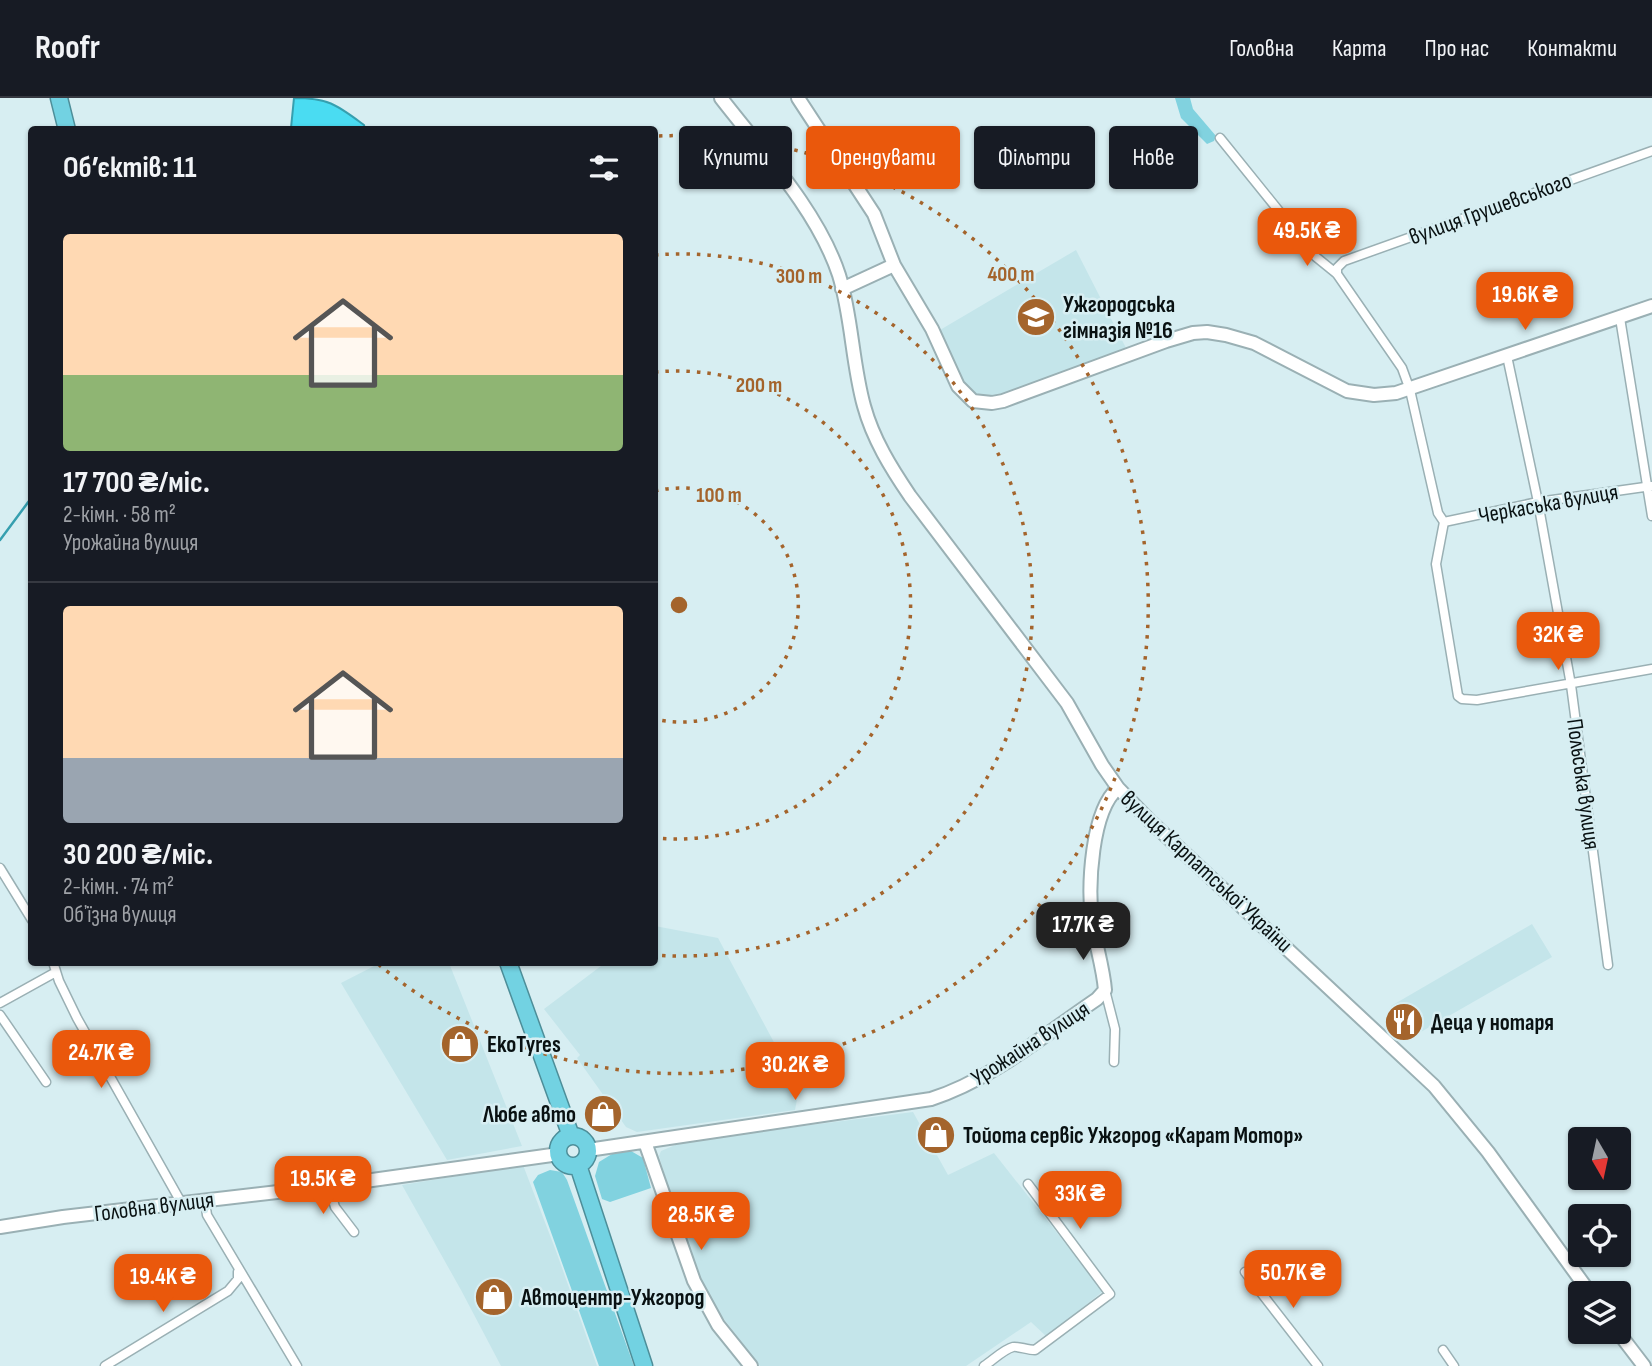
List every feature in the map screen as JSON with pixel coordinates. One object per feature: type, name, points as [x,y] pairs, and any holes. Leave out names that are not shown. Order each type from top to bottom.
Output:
[{"type":"highway","points":[[59,98],[66,126]]},
{"type":"highway","points":[[509,966],[571,1136]]},
{"type":"highway","points":[[571,1136],[580,1138],[588,1150],[586,1160],[578,1165],[568,1165],[559,1154],[559,1145],[571,1136]]},
{"type":"highway","points":[[578,1165],[643,1366]]},
{"type":"street","name":"вулиця Карпатської України","points":[[721,98],[798,200],[831,255],[842,289],[863,405],[874,435],[889,463],[918,506],[1067,703],[1097,757],[1122,792],[1434,1086],[1480,1142],[1581,1281]]},
{"type":"street","points":[[798,98],[874,214],[894,265],[932,329],[958,386],[965,395],[981,403],[992,403],[1023,394],[1166,341],[1207,332],[1254,343],[1347,391],[1374,396],[1410,390],[1652,306]]},
{"type":"street","points":[[1220,138],[1317,257],[1337,274],[1402,368],[1410,390],[1438,513],[1444,522],[1436,564],[1458,696],[1462,699],[1477,700],[1652,669]]},
{"type":"street","name":"вулиця Грушевського","points":[[1337,274],[1338,266],[1344,261],[1652,151]]},
{"type":"street","points":[[842,289],[894,265]]},
{"type":"street","points":[[1620,318],[1652,516]]},
{"type":"street","name":"Польська вулиця","points":[[1507,356],[1538,502],[1570,685],[1608,965]]},
{"type":"street","name":"Черкаська вулиця","points":[[1444,522],[1538,502],[1649,486]]},
{"type":"street","name":"Урожайна вулиця","points":[[1114,1062],[1115,1029],[1092,919],[1090,881],[1099,827],[1107,800],[1122,792]]},
{"type":"street","points":[[0,867],[28,913]]},
{"type":"street","points":[[54,966],[77,1018],[182,1204]]},
{"type":"street","points":[[0,1003],[56,972]]},
{"type":"street","name":"Урожайна вулиця","points":[[588,1150],[912,1103],[951,1093],[992,1070],[1097,999],[1105,990]]},
{"type":"street","points":[[0,1015],[46,1082]]},
{"type":"street","points":[[645,1142],[694,1280],[718,1325],[751,1366]]},
{"type":"street","name":"Головна вулиця","points":[[0,1227],[559,1154]]},
{"type":"street","points":[[984,1366],[1011,1347],[1035,1350],[1110,1294],[1027,1184]]},
{"type":"street","points":[[329,1186],[335,1208],[354,1232]]},
{"type":"street","points":[[211,1200],[206,1208],[207,1215],[297,1366]]},
{"type":"street","points":[[105,1366],[228,1291],[238,1279],[237,1269]]},
{"type":"street","points":[[1245,1272],[1318,1366]]},
{"type":"street","points":[[1627,1344],[1644,1366]]},
{"type":"street","points":[[1443,1350],[1454,1366]]},
{"type":"shaded area","points":[[294,98],[316,99],[332,104],[364,126],[291,126]]},
{"type":"shaded area","points":[[1175,98],[1190,98],[1193,109],[1216,136],[1214,141],[1207,144],[1198,135],[1198,126],[1189,126],[1181,118]]},
{"type":"shaded area","name":"Ужгородська гімназія №16","points":[[1076,250],[1126,348],[986,401],[970,396],[940,330]]},
{"type":"shaded area","points":[[1532,924],[1552,957],[1405,1041],[1403,1035],[1386,1021],[1394,1011],[1391,1006]]},
{"type":"shaded area","points":[[658,927],[718,938],[799,1089],[795,1110],[637,1132],[626,1127],[577,1058],[580,1055],[544,1009],[601,966],[658,966]]},
{"type":"shaded area","points":[[374,966],[450,966],[522,1146],[447,1160],[341,983]]},
{"type":"shaded area","points":[[913,1112],[948,1175],[994,1153],[1103,1291],[1047,1337],[1031,1322],[966,1366],[760,1366],[717,1310],[691,1263],[659,1156],[661,1151],[680,1143],[716,1137]]},
{"type":"shaded area","points":[[631,1151],[643,1158],[651,1188],[610,1202],[602,1199],[595,1176],[599,1162],[612,1154]]},
{"type":"shaded area","points":[[523,1165],[597,1366],[501,1366],[402,1185]]},
{"type":"shaded area","points":[[550,1170],[562,1172],[567,1180],[634,1366],[599,1366],[533,1182],[538,1175]]},
{"type":"waterway","points":[[0,540],[28,502]]},
{"type":"place","name":"Ужгородська гімназія №16","points":[[1036,317]]},
{"type":"place","name":"Деца у нотаря","points":[[1404,1022]]},
{"type":"place","name":"EkoTyres","points":[[460,1044]]},
{"type":"place","name":"Любе авто","points":[[603,1114]]},
{"type":"place","name":"Тойота сервіс Ужгород «Карат Мотор»","points":[[936,1135]]},
{"type":"place","name":"Автоцентр-Ужгород","points":[[494,1297]]}]
